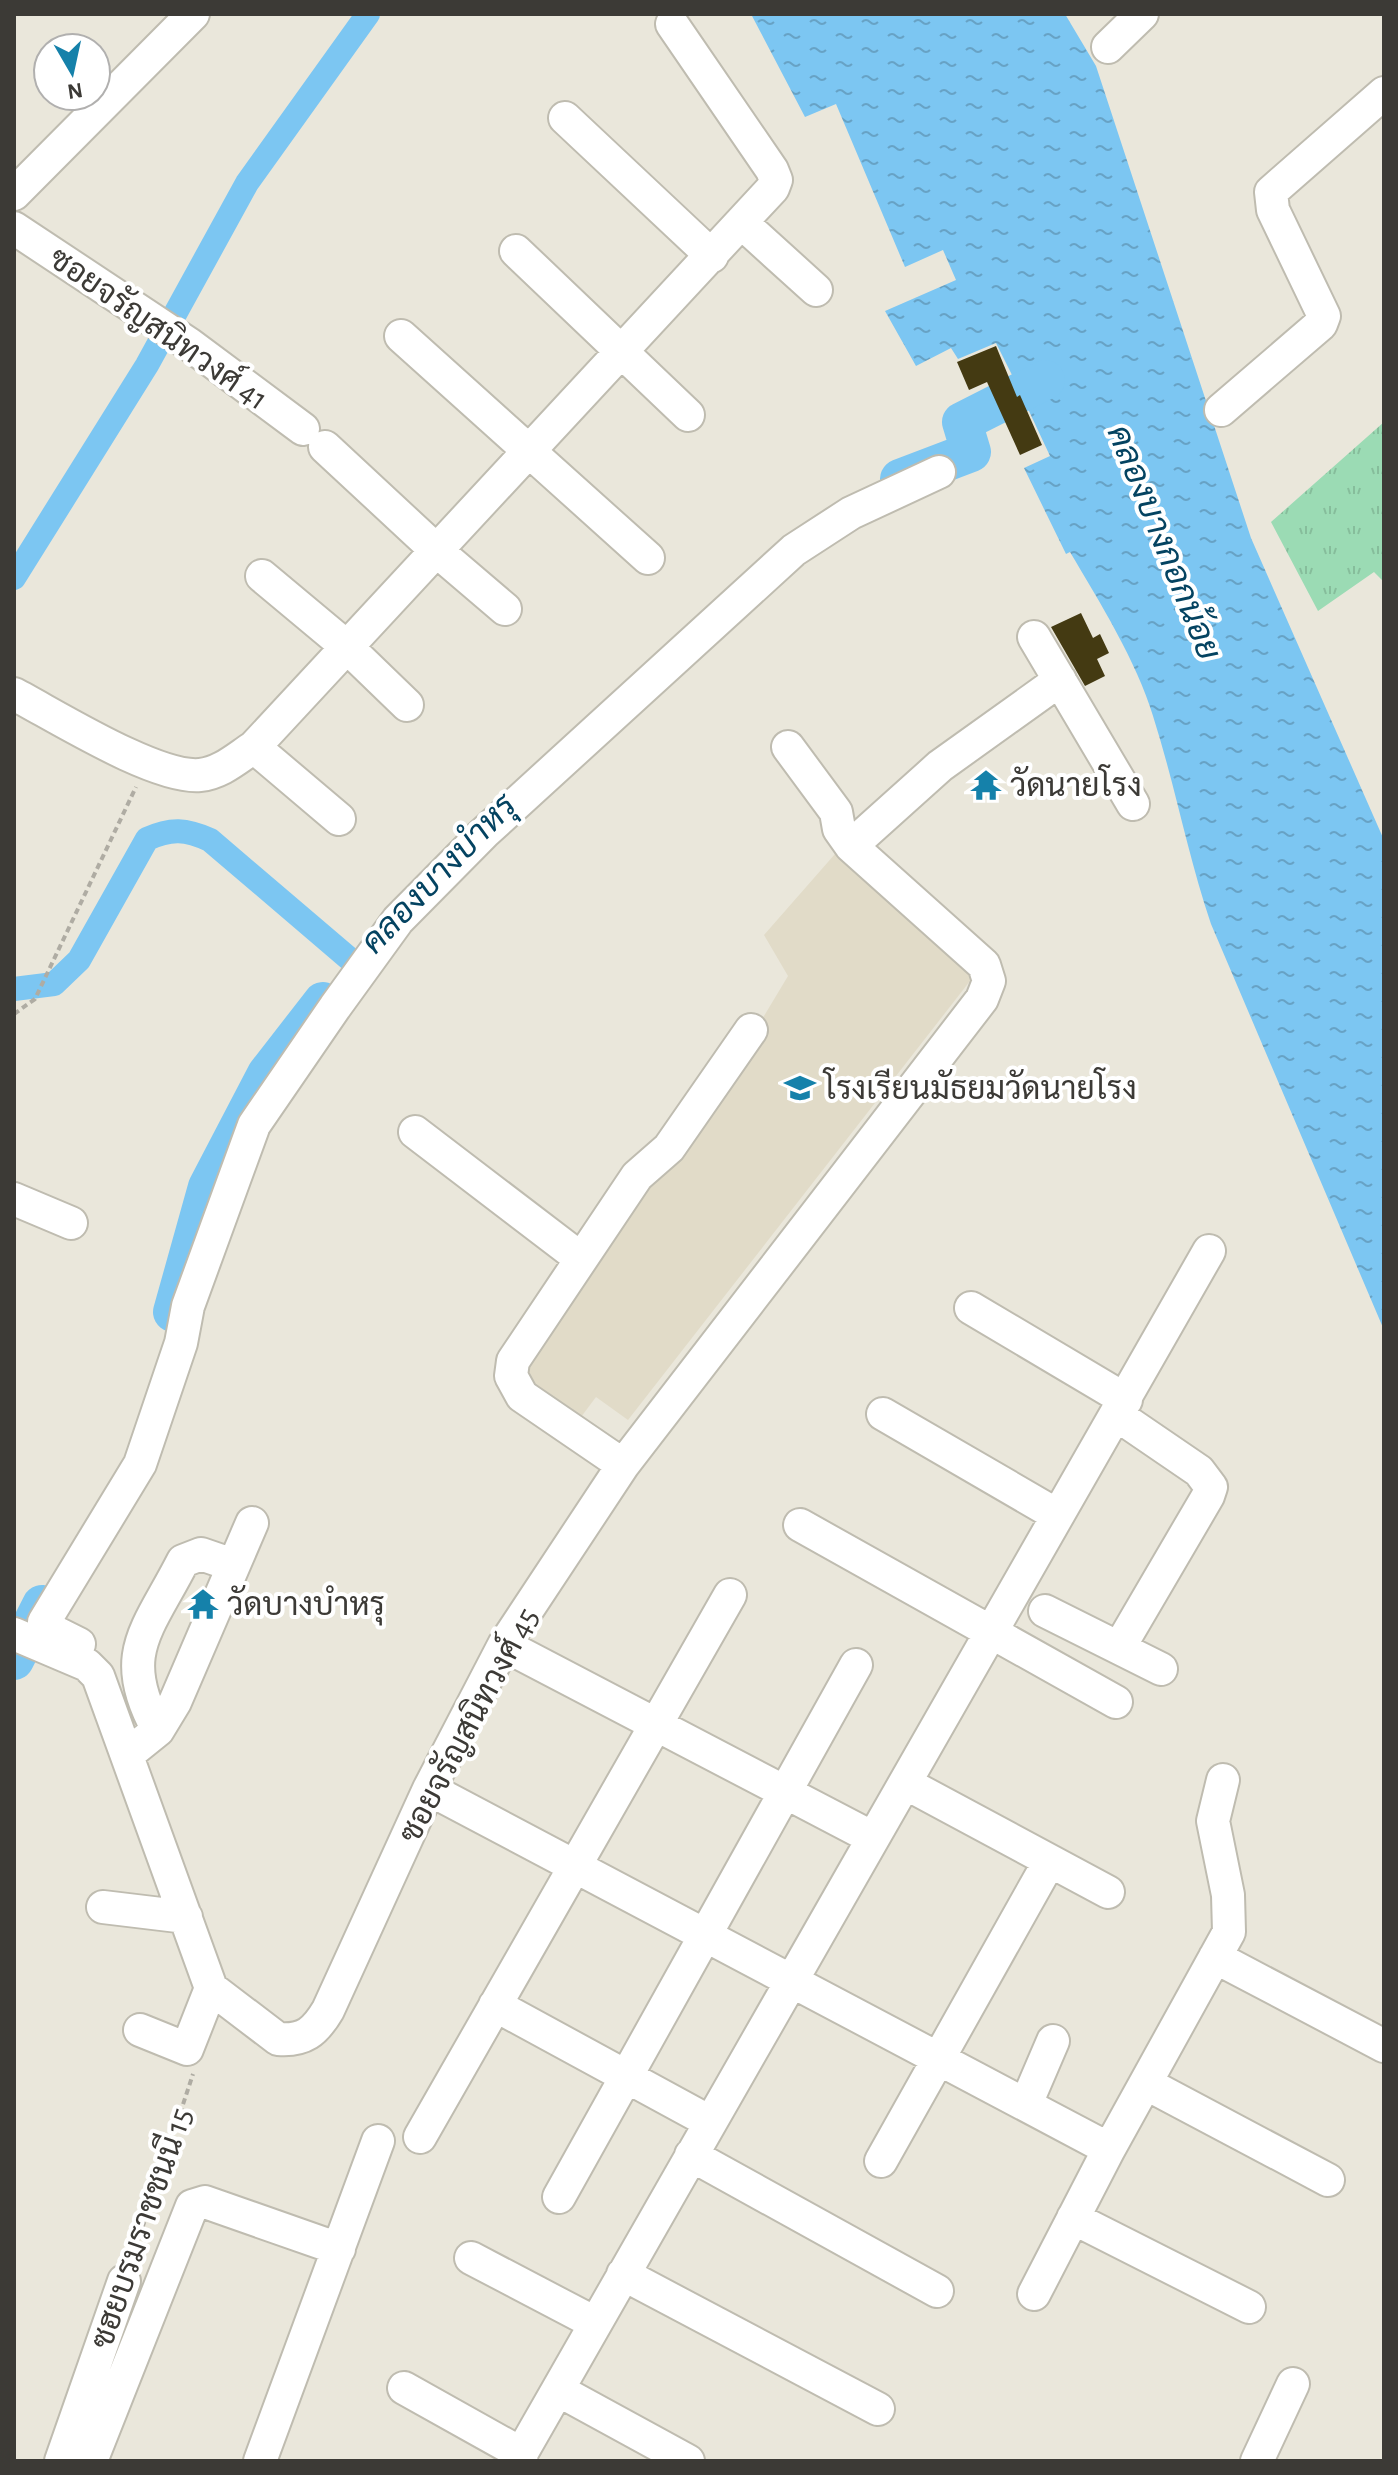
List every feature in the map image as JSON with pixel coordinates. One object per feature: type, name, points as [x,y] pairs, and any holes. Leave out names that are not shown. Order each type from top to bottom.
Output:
[{"type":"street","points":[[14,194],[193,14]]},
{"type":"street","points":[[1108,47],[1142,14]]},
{"type":"street","points":[[14,694],[148,763],[189,775],[219,770],[254,747],[712,256],[776,180],[672,24]]},
{"type":"street","points":[[1221,410],[1321,324],[1324,316],[1273,210],[1271,192],[1384,93]]},
{"type":"street","points":[[565,118],[712,256]]},
{"type":"street","points":[[742,223],[816,290]]},
{"type":"street","name":"ซอยจรัญสนิทวงศ์ 41","points":[[14,228],[189,344],[314,438],[505,609]]},
{"type":"street","points":[[516,251],[688,415]]},
{"type":"street","points":[[401,336],[648,558]]},
{"type":"street","points":[[140,2030],[187,2049],[211,1988],[127,1755],[90,1668],[92,1657],[77,1643],[45,1627],[44,1622],[140,1464],[181,1343],[188,1306],[254,1125],[398,920],[484,833],[794,550],[851,513],[939,472]]},
{"type":"street","points":[[262,576],[347,647],[407,705]]},
{"type":"street","points":[[1034,637],[1133,804]]},
{"type":"street","points":[[788,747],[836,812],[839,829],[851,846],[940,766],[1060,680]]},
{"type":"street","points":[[254,747],[339,819]]},
{"type":"street","name":"ซอยจรัญสนิทวงศ์ 45","points":[[211,1988],[278,2039],[306,2037],[317,2028],[429,1789],[504,1645],[623,1465],[982,999],[989,981],[984,965],[851,846]]},
{"type":"street","points":[[623,1465],[522,1396],[511,1376],[513,1361],[637,1176],[669,1148],[751,1030]]},
{"type":"street","points":[[415,1132],[580,1258]]},
{"type":"street","points":[[14,1199],[71,1223]]},
{"type":"street","points":[[404,2388],[520,2457],[1209,1251]]},
{"type":"street","points":[[971,1308],[1121,1407],[1199,1471],[1211,1487],[1119,1648]]},
{"type":"street","points":[[883,1414],[1057,1515]]},
{"type":"street","points":[[127,1755],[158,1730],[175,1702],[252,1523]]},
{"type":"street","points":[[800,1525],[1116,1702]]},
{"type":"street","points":[[158,1730],[141,1698],[136,1676],[137,1656],[144,1637],[183,1561],[201,1554],[233,1565]]},
{"type":"street","points":[[420,2137],[730,1595]]},
{"type":"street","points":[[1045,1611],[1161,1669]]},
{"type":"street","points":[[14,1634],[90,1668]]},
{"type":"street","points":[[504,1645],[873,1838]]},
{"type":"street","points":[[559,2197],[856,1665]]},
{"type":"street","points":[[1034,2294],[1109,2149],[1229,1932],[1231,1919],[1213,1821],[1223,1780]]},
{"type":"street","points":[[905,1783],[1108,1892]]},
{"type":"street","points":[[429,1789],[1109,2149]]},
{"type":"street","points":[[881,2161],[1049,1862]]},
{"type":"street","points":[[103,1907],[186,1917]]},
{"type":"street","points":[[1215,1957],[1384,2046]]},
{"type":"street","points":[[495,2005],[710,2122]]},
{"type":"street","points":[[1026,2104],[1053,2041]]},
{"type":"street","points":[[1147,2084],[1328,2180]]},
{"type":"street","points":[[260,2461],[378,2141]]},
{"type":"street","points":[[691,2155],[937,2291]]},
{"type":"street","points":[[91,2461],[192,2206],[205,2202],[339,2249]]},
{"type":"street","points":[[1073,2218],[1249,2307]]},
{"type":"street","points":[[471,2258],[595,2323]]},
{"type":"street","points":[[623,2274],[878,2409]]},
{"type":"street","name":"ซฮยบรมราชชนนี 15","points":[[61,2461],[124,2281]]},
{"type":"street","points":[[1257,2461],[1293,2384]]},
{"type":"street","points":[[558,2390],[642,2450],[688,2461]]},
{"type":"path","points":[[14,1014],[35,999],[148,763]]},
{"type":"path","name":"ซฮยบรมราชชนนี 15","points":[[124,2281],[194,2070]]},
{"type":"shaded area","name":"โรงเรียนมัธยมวัดนายโรง","points":[[835,854],[977,972],[628,1420],[596,1397],[575,1425],[520,1385],[517,1365],[755,1031],[788,976],[764,935]]},
{"type":"green space","points":[[1384,422],[1384,582],[1374,572],[1318,611],[1271,522]]},
{"type":"water","name":"คลองบางกอกน้อย","points":[[751,14],[1065,14],[1096,66],[1251,538],[1384,840],[1384,1330],[1211,924],[1146,695],[1116,632],[1070,552],[1066,554],[1024,468],[1050,456],[1021,394],[1013,398],[1002,380],[1012,375],[996,343],[958,359],[951,348],[916,366],[885,311],[956,280],[943,250],[905,267],[836,104],[805,117]]},
{"type":"building","points":[[996,346],[1017,397],[1020,395],[1042,445],[1020,455],[987,382],[969,390],[957,362]]},
{"type":"building","points":[[1081,613],[1093,638],[1100,634],[1109,653],[1097,659],[1105,676],[1085,686],[1051,627]]},
{"type":"waterway","points":[[14,578],[147,365],[247,183],[368,14]]},
{"type":"waterway","name":"คลองบางบำหรุ","points":[[900,479],[971,452],[962,422],[1045,380]]},
{"type":"waterway","points":[[14,989],[54,984],[79,960],[147,839],[171,832],[186,832],[210,840],[353,962]]},
{"type":"waterway","name":"คลองบางบำหรุ","points":[[173,1312],[208,1187],[267,1074],[323,1002]]},
{"type":"waterway","name":"คลองบางบำหรุ","points":[[14,1660],[42,1605]]},
{"type":"place","name":"วัดนายโรง","points":[[986,785]]},
{"type":"place","name":"โรงเรียนมัธยมวัดนายโรง","points":[[800,1088]]},
{"type":"place","name":"วัดบางบำหรุ","points":[[203,1604]]}]
